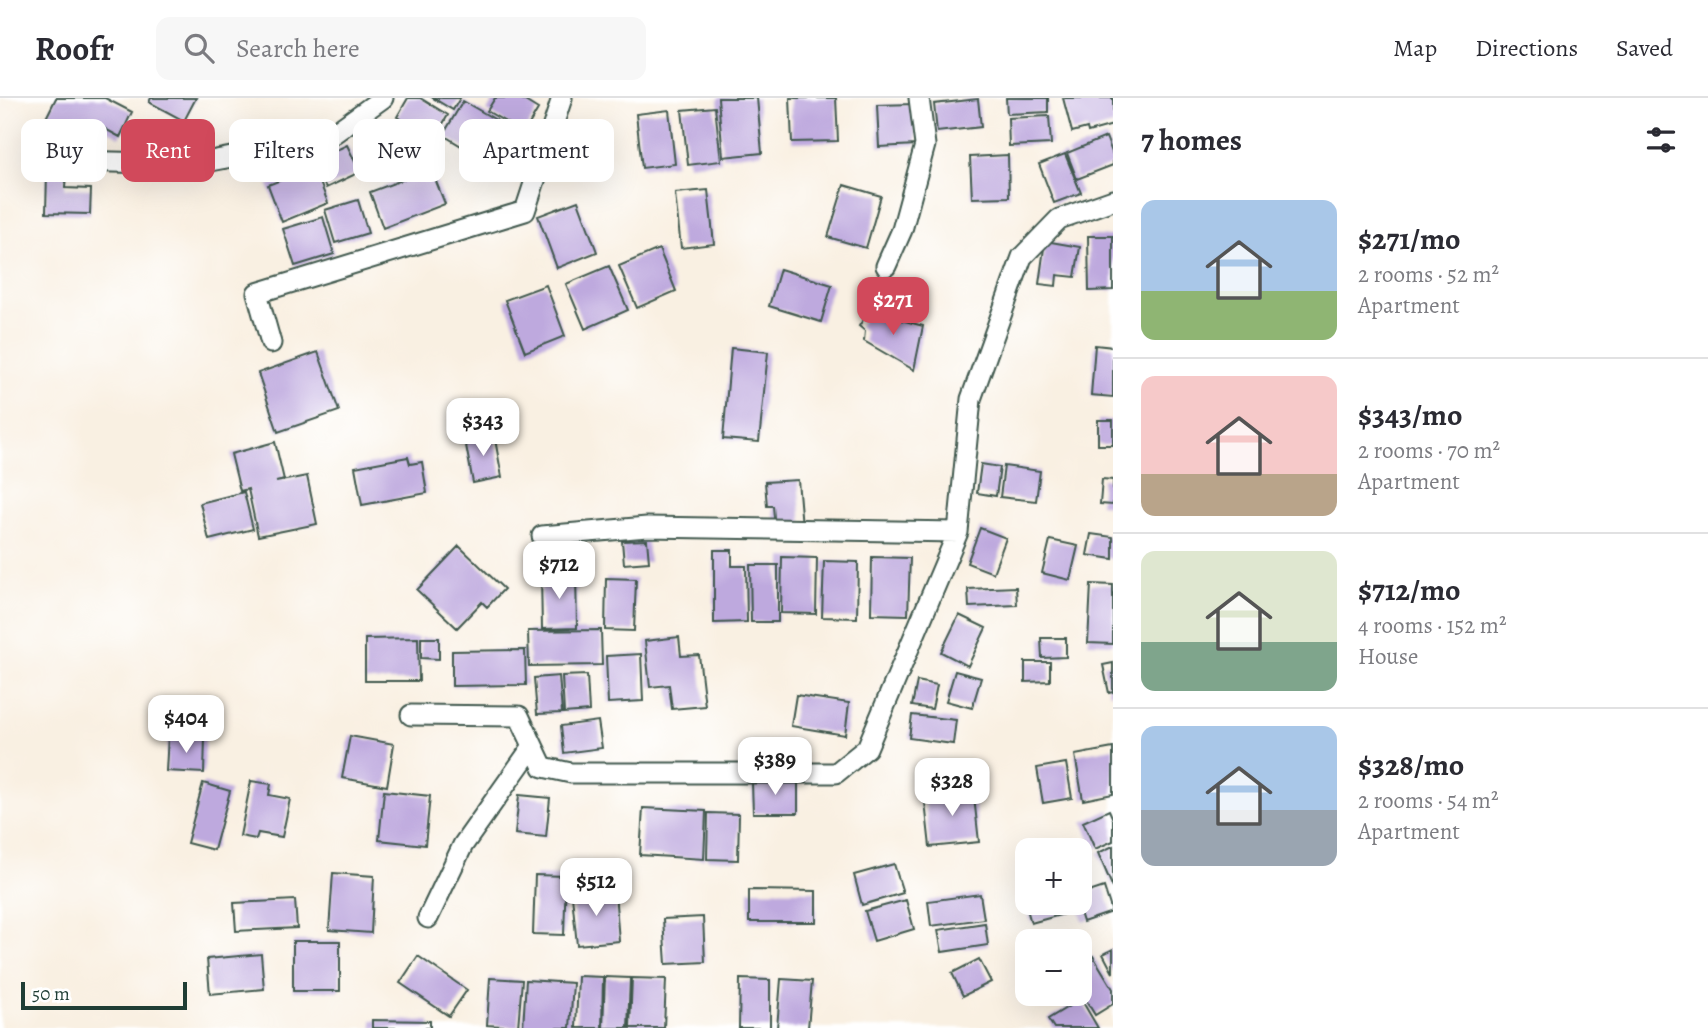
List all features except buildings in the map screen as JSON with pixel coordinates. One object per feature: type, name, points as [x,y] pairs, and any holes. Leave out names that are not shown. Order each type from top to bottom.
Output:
[{"type":"street","points":[[107,162],[195,164],[326,139],[383,98]]},
{"type":"street","points":[[271,343],[257,293],[526,211],[562,98]]},
{"type":"street","points":[[886,266],[902,230],[925,145],[919,98]]},
{"type":"street","points":[[411,715],[520,716],[543,767],[572,773],[836,773],[867,748],[958,532],[971,399],[1022,257],[1059,219],[1113,200]]},
{"type":"street","points":[[542,536],[647,527],[958,532]]},
{"type":"street","points":[[428,918],[463,845],[533,746]]}]
